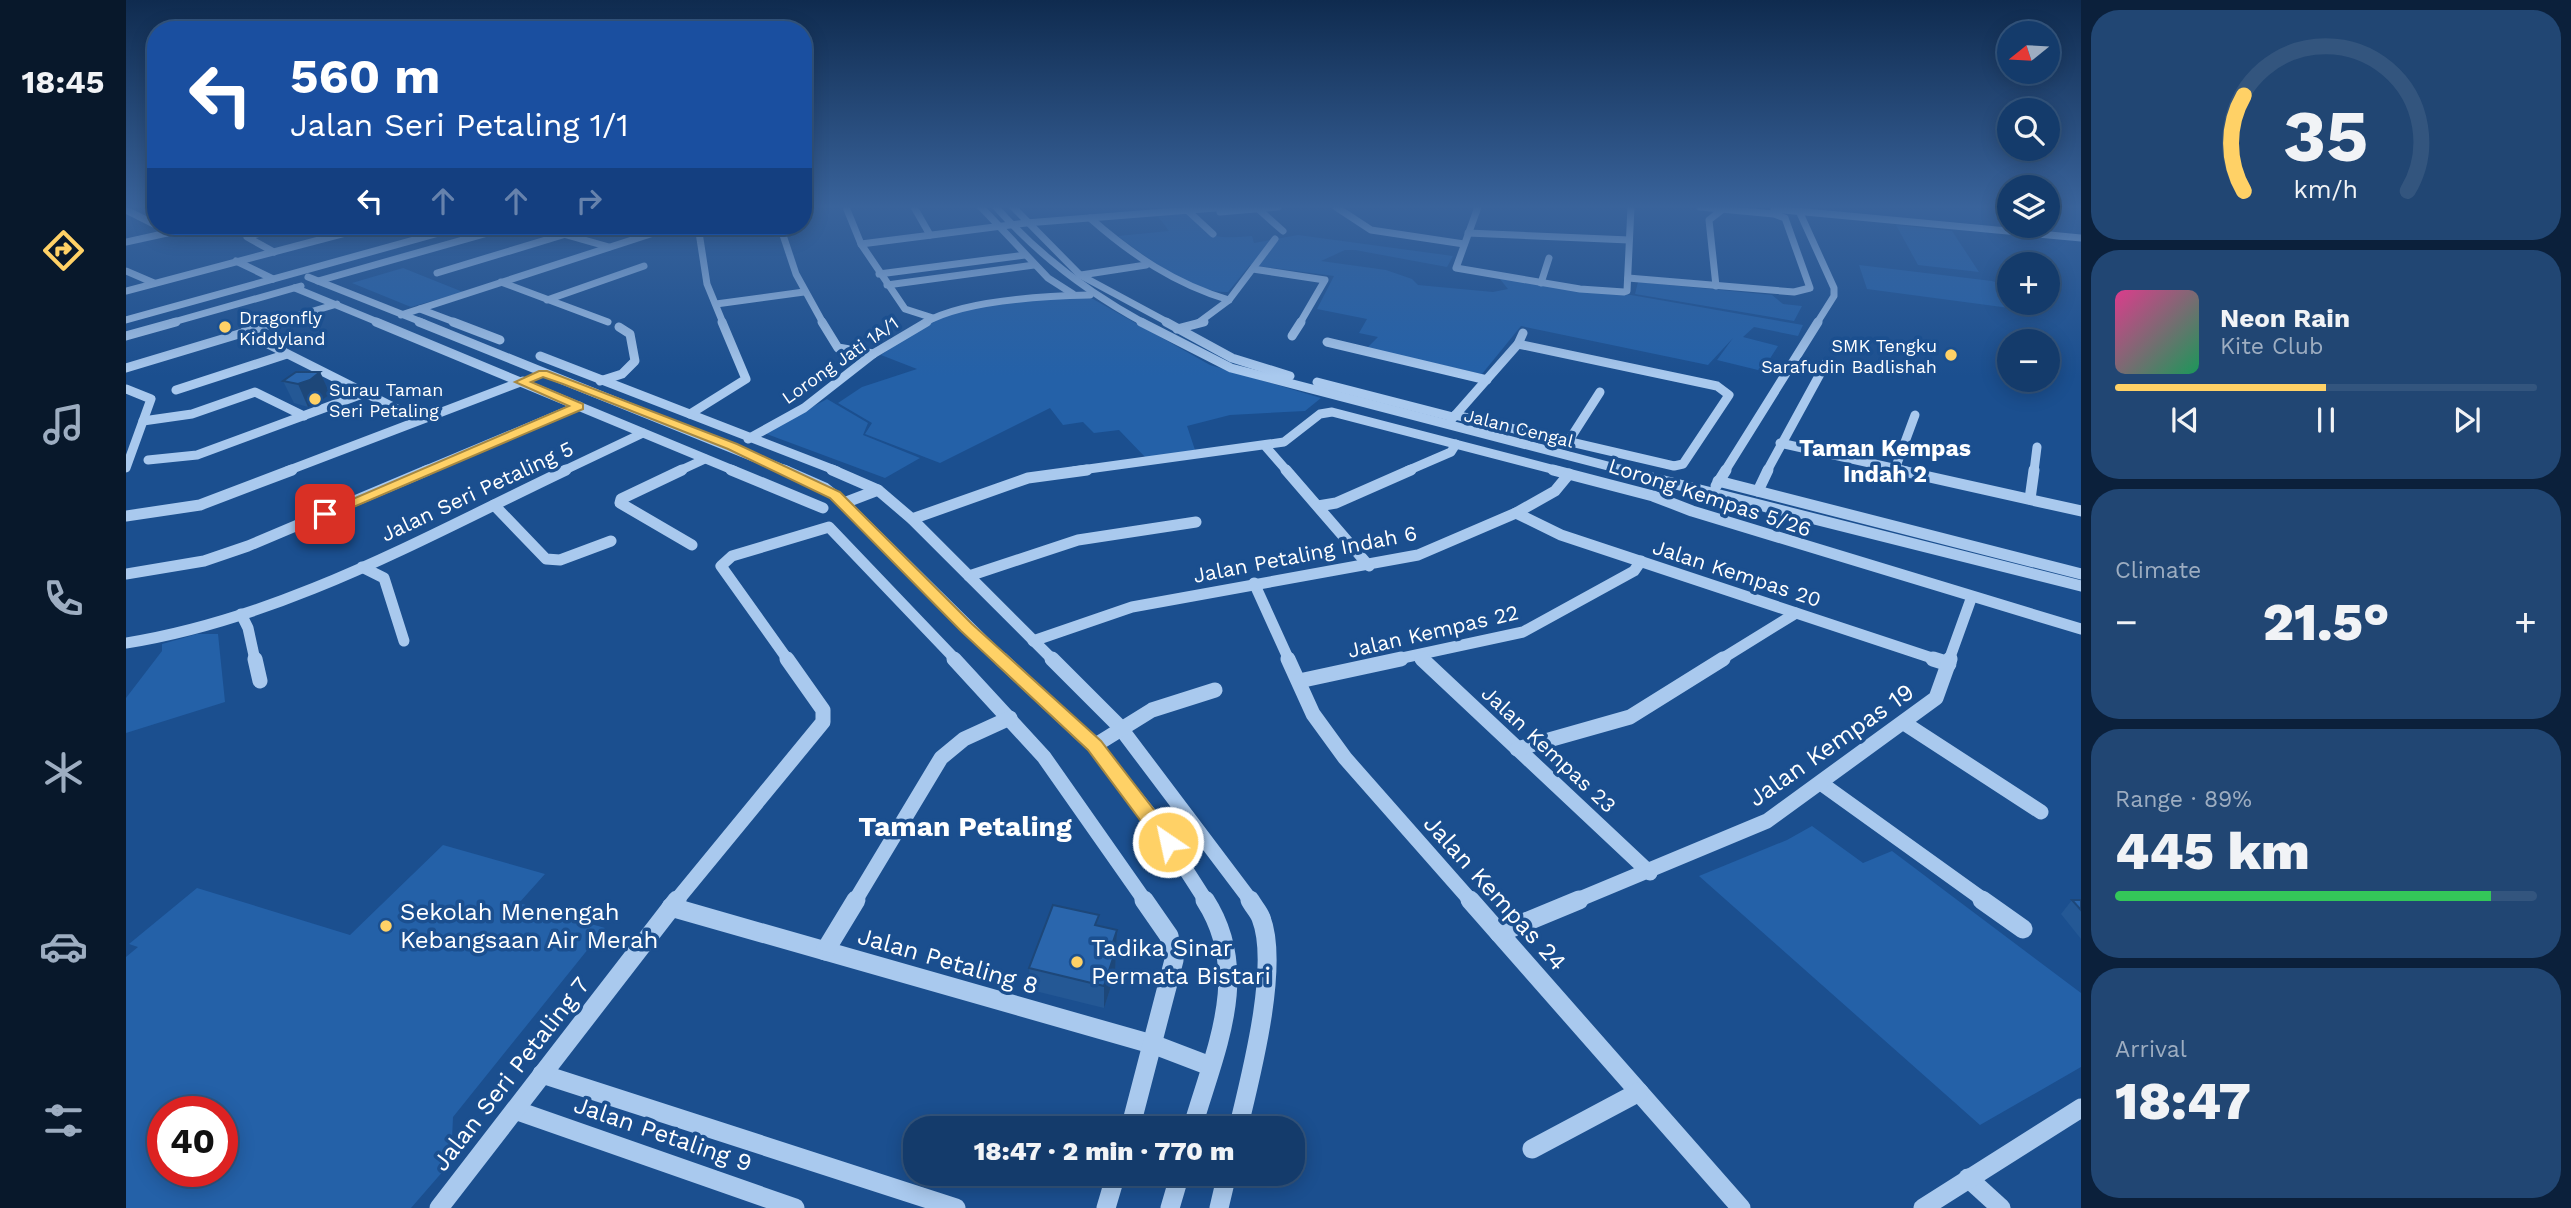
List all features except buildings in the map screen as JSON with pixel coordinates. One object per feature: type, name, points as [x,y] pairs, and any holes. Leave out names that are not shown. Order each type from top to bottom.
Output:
[{"type":"street","points":[[126,291],[227,263]]},
{"type":"street","points":[[241,263],[273,279]]},
{"type":"street","points":[[126,320],[329,263]]},
{"type":"street","points":[[126,328],[352,263]]},
{"type":"street","points":[[126,336],[380,263]]},
{"type":"street","points":[[437,273],[468,263]]},
{"type":"street","points":[[401,315],[558,263]]},
{"type":"street","points":[[690,414],[746,379],[707,284],[704,263]]},
{"type":"street","points":[[790,263],[804,292],[838,348],[873,354]]},
{"type":"street","points":[[873,263],[905,309],[933,318]]},
{"type":"street","points":[[879,274],[961,263]]},
{"type":"street","name":"Jalan Cengal","points":[[1049,263],[1094,295],[1231,368],[1444,426],[1716,487],[2081,586]]},
{"type":"street","points":[[1068,263],[1080,275],[1233,358],[1290,376]]},
{"type":"street","points":[[1163,333],[1203,322],[1229,300],[1256,263]]},
{"type":"street","points":[[1456,263],[1455,267],[1541,283],[1580,289],[1627,291],[1628,263]]},
{"type":"street","points":[[1541,283],[1547,263]]},
{"type":"street","points":[[1714,263],[1716,286]]},
{"type":"street","points":[[1628,278],[1805,291],[1811,288],[1802,263]]},
{"type":"street","points":[[1824,263],[1834,288],[1833,296],[1716,487],[1758,491],[2081,574]]},
{"type":"street","points":[[887,285],[1034,265],[1073,294]]},
{"type":"street","points":[[1080,275],[1146,265],[1196,290],[1229,300]]},
{"type":"street","points":[[547,300],[644,266]]},
{"type":"street","points":[[1252,269],[1325,280],[1326,283],[1292,336]]},
{"type":"street","points":[[126,271],[154,283]]},
{"type":"street","points":[[308,277],[732,447],[825,488],[844,503],[967,627],[1094,746],[1154,820],[1210,909],[1227,950],[1230,982],[1227,1007],[1196,1116]]},
{"type":"street","points":[[501,282],[608,322]]},
{"type":"street","points":[[295,288],[823,508]]},
{"type":"street","points":[[716,304],[804,292]]},
{"type":"street","name":"Lorong Jati 1A/1","points":[[732,447],[804,408],[873,354],[933,318],[959,309],[1073,294],[1094,295]]},
{"type":"street","points":[[126,368],[358,297]]},
{"type":"street","points":[[420,309],[500,341]]},
{"type":"street","points":[[600,381],[622,374],[635,361],[630,334],[619,327]]},
{"type":"street","points":[[244,332],[419,421]]},
{"type":"street","points":[[1434,438],[1518,344],[1523,333]]},
{"type":"street","points":[[1327,342],[1487,380]]},
{"type":"street","points":[[1317,383],[1660,466],[1683,464],[1729,395],[1717,386],[1518,344]]},
{"type":"street","points":[[176,390],[287,354]]},
{"type":"street","points":[[540,356],[600,381],[753,436],[878,490],[912,519],[1119,726],[1240,884],[1261,918],[1267,944],[1261,1036],[1241,1116]]},
{"type":"street","points":[[1758,491],[1780,443],[1826,363]]},
{"type":"street","points":[[126,516],[200,505],[543,373]]},
{"type":"street","points":[[126,389],[151,399],[126,468]]},
{"type":"street","points":[[1568,442],[1600,391]]},
{"type":"street","points":[[143,421],[192,414],[255,392],[304,416]]},
{"type":"street","points":[[148,460],[197,454],[365,393]]},
{"type":"street","points":[[126,574],[204,561],[248,546],[579,406]]},
{"type":"street","name":"Lorong Kempas 5/26","points":[[1266,447],[1284,442],[1324,412],[1654,496],[1692,511],[1971,599],[2081,629]]},
{"type":"street","points":[[1895,469],[1915,415]]},
{"type":"street","name":"Jalan Seri Petaling 5","points":[[126,643],[169,636],[323,586],[643,433]]},
{"type":"street","points":[[1780,443],[2081,511]]},
{"type":"street","points":[[1318,506],[1336,503],[1451,452],[1456,444]]},
{"type":"street","points":[[912,519],[1028,478],[1266,447],[1369,566]]},
{"type":"street","points":[[2030,499],[2037,447]]},
{"type":"street","points":[[692,545],[620,503],[621,499],[705,459]]},
{"type":"street","name":"Jalan Petaling Indah 6","points":[[1033,641],[1132,607],[1418,555],[1516,513],[1555,491],[1569,474]]},
{"type":"street","points":[[844,503],[878,490]]},
{"type":"street","points":[[494,505],[546,559],[560,560],[611,541]]},
{"type":"street","name":"Jalan Kempas 20","points":[[1516,513],[1562,535],[1949,664]]},
{"type":"street","points":[[969,576],[1078,540],[1196,522]]},
{"type":"street","points":[[724,570],[722,562],[732,556],[823,528],[833,528],[1044,757],[1169,936],[1174,960],[1155,1045],[1134,1116]]},
{"type":"street","name":"Jalan Kempas 22","points":[[1299,681],[1523,632],[1634,571],[1641,561]]},
{"type":"street","points":[[362,567],[384,578],[404,641]]},
{"type":"street","name":"Jalan Seri Petaling 7","points":[[439,1208],[671,907],[825,716],[724,570]]},
{"type":"street","name":"Jalan Kempas 24","points":[[1254,583],[1313,714],[1345,758],[1741,1208]]},
{"type":"street","name":"Jalan Kempas 19","points":[[1499,933],[1650,873],[1767,821],[1822,784],[1936,698],[1971,599]]},
{"type":"street","points":[[1517,749],[1630,717],[1796,613]]},
{"type":"street","points":[[241,614],[248,628],[260,681]]},
{"type":"street","name":"Jalan Kempas 23","points":[[1419,656],[1650,873]]},
{"type":"street","points":[[1094,746],[1119,726],[1171,700],[1216,690]]},
{"type":"street","points":[[825,951],[941,758],[949,748],[1010,718]]},
{"type":"street","points":[[1904,723],[2041,812]]},
{"type":"street","points":[[1822,784],[2023,929]]},
{"type":"street","name":"Jalan Petaling 8","points":[[671,907],[1155,1045],[1210,1066]]},
{"type":"street","points":[[542,1074],[956,1208]]},
{"type":"street","points":[[1532,1149],[1639,1091]]},
{"type":"street","points":[[1923,1208],[2081,1108]]},
{"type":"street","name":"Jalan Petaling 9","points":[[515,1110],[795,1208]]},
{"type":"street","points":[[1968,1178],[2001,1208]]},
{"type":"street","points":[[1106,1208],[1112,1186]]},
{"type":"street","points":[[1170,1208],[1176,1186]]},
{"type":"street","points":[[1219,1208],[1224,1186]]},
{"type":"shaded area","points":[[1157,263],[1338,263],[1386,270],[1412,279],[1418,285],[1493,292],[1508,289],[1499,278],[1587,292],[1631,295],[1803,325],[1798,336],[1754,327],[1743,337],[1778,346],[1762,371],[1717,360],[1733,338],[1708,365],[1521,326],[1482,374],[1367,348],[1378,337],[1359,333],[1367,319],[1317,309],[1334,276],[1250,265],[1228,292],[1200,287]]},
{"type":"shaded area","points":[[1427,263],[1449,263],[1447,267]]},
{"type":"shaded area","points":[[1973,263],[1979,272],[1918,265]]},
{"type":"shaded area","points":[[1859,265],[1997,282],[1997,306],[1867,289]]},
{"type":"shaded area","points":[[403,268],[463,292],[411,307],[352,283]]},
{"type":"shaded area","points":[[1638,282],[1772,295],[1783,304],[1802,306],[1794,321],[1635,294]]},
{"type":"shaded area","points":[[1071,297],[1093,299],[1210,365],[1321,398],[1305,411],[1230,415],[1187,426],[1195,450],[1146,458],[1119,430],[1094,433],[1083,422],[1063,425],[1050,408],[940,463],[865,434],[872,423],[838,403],[862,387],[917,369],[881,355],[924,324],[982,306]]},
{"type":"shaded area","points":[[827,399],[868,423],[863,435],[920,458],[885,478],[764,433]]},
{"type":"shaded area","points":[[197,634],[218,634],[225,702],[126,733],[126,698],[162,651],[162,644]]},
{"type":"shaded area","points":[[1812,826],[1863,863],[1892,851],[2081,993],[2081,1067],[1980,1125],[1699,876],[1787,840]]},
{"type":"shaded area","points":[[443,845],[545,874],[519,903],[605,928],[453,1117],[451,1162],[411,1208],[126,1208],[126,957],[138,947],[129,944],[197,888],[350,935]]},
{"type":"place","name":"Dragonfly Kiddyland","points":[[225,327]]},
{"type":"place","name":"SMK Tengku Sarafudin Badlishah","points":[[1951,355]]},
{"type":"place","name":"Surau Taman Seri Petaling","points":[[315,399]]},
{"type":"place","name":"Sekolah Menengah Kebangsaan Air Merah","points":[[386,926]]},
{"type":"place","name":"Tadika Sinar Permata Bistari","points":[[1077,962]]},
{"type":"district","name":"Taman Kempas Indah 2","points":[[1885,461]]},
{"type":"district","name":"Taman Petaling","points":[[965,826]]},
{"type":"route","points":[[325,514],[579,406],[520,382],[543,373],[567,382],[732,447],[825,488],[835,495],[967,627],[1094,746],[1154,820],[1168,842]]}]
